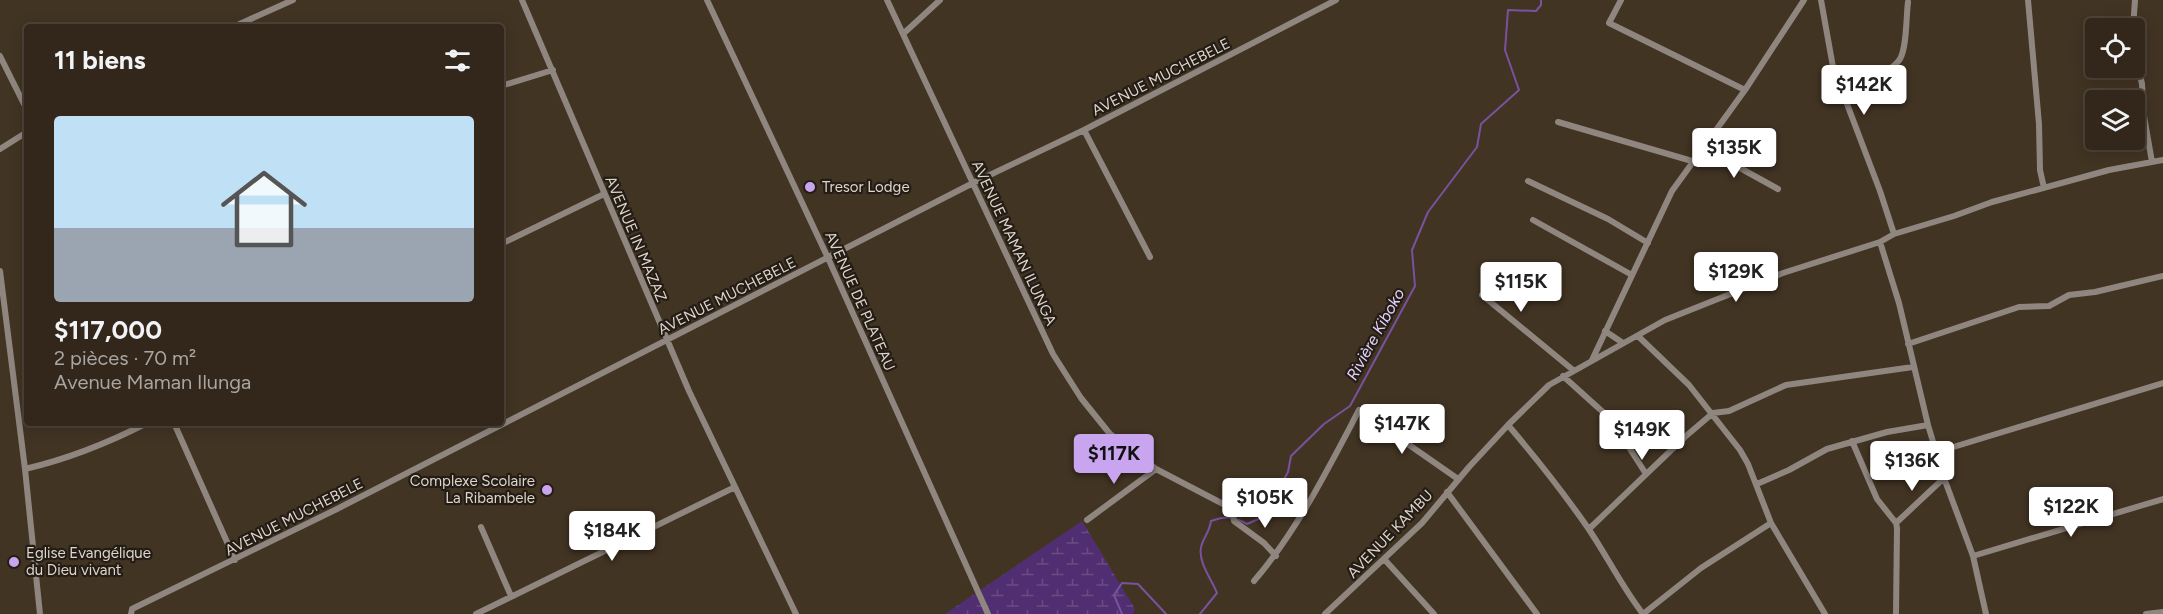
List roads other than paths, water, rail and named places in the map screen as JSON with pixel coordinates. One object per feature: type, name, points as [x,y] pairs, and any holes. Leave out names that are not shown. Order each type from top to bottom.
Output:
[{"type":"street","points":[[240,24],[293,0]]},
{"type":"street","name":"AVENUE IN MAZAZ","points":[[522,0],[667,341],[796,614]]},
{"type":"street","name":"AVENUE DE PLATEAU","points":[[707,0],[828,258],[988,614]]},
{"type":"street","name":"AVENUE MAMAN ILUNGA","points":[[887,0],[1060,366],[1102,426],[1156,469],[1227,506],[1232,511],[1232,517],[1242,528],[1264,543],[1276,556]]},
{"type":"street","points":[[903,34],[940,0]]},
{"type":"street","name":"AVENUE MUCHEBELE","points":[[504,423],[1336,0]]},
{"type":"street","points":[[1621,0],[1609,23],[1745,90]]},
{"type":"street","points":[[1591,361],[1672,190],[1745,90],[1804,0]]},
{"type":"street","points":[[1821,0],[1831,59],[1894,234]]},
{"type":"street","points":[[2028,0],[2038,103],[2040,170],[2044,188]]},
{"type":"street","points":[[2133,18],[2134,0]]},
{"type":"street","points":[[1844,97],[1900,60],[1904,46],[1908,2]]},
{"type":"street","points":[[0,56],[24,104]]},
{"type":"street","points":[[504,85],[553,70]]},
{"type":"street","points":[[2141,78],[2152,162]]},
{"type":"street","points":[[1558,122],[1692,161]]},
{"type":"street","points":[[1084,130],[1150,257]]},
{"type":"street","points":[[0,149],[24,134]]},
{"type":"street","points":[[1702,147],[1778,189]]},
{"type":"street","name":"AVENUE KAMBU","points":[[1325,614],[1422,523],[1458,479],[1539,394],[1573,370],[1665,320],[1732,292],[1880,242],[1894,234],[1992,202],[2109,170],[2163,160]]},
{"type":"street","points":[[1528,182],[1608,219],[1648,243]]},
{"type":"street","points":[[504,243],[604,194]]},
{"type":"street","points":[[1533,220],[1632,275]]},
{"type":"street","points":[[1880,242],[1896,292],[1928,424],[1944,478],[1973,556],[1986,614]]},
{"type":"street","points":[[0,271],[26,470],[40,614]]},
{"type":"street","points":[[1908,344],[2019,307],[2049,306],[2069,296],[2163,276]]},
{"type":"street","points":[[1482,295],[1573,370]]},
{"type":"street","points":[[1605,331],[1623,343]]},
{"type":"street","points":[[1638,336],[1689,385],[1740,450],[1757,484],[1772,523],[1824,614]]},
{"type":"street","points":[[1589,529],[1713,413],[1729,411],[1786,385],[1913,367]]},
{"type":"street","points":[[1563,376],[1616,426],[1646,474]]},
{"type":"street","points":[[1936,452],[2163,383]]},
{"type":"street","points":[[1254,581],[1276,556],[1314,494],[1359,410],[1458,479]]},
{"type":"street","points":[[1757,484],[1827,449],[1887,432],[1928,424]]},
{"type":"street","points":[[1508,425],[1542,465],[1589,529],[1611,567],[1643,614],[1701,568],[1772,523]]},
{"type":"street","points":[[26,470],[92,449],[141,426]]},
{"type":"street","points":[[175,426],[234,560]]},
{"type":"street","name":"AVENUE MUCHEBELE","points":[[131,614],[134,608],[499,426]]},
{"type":"street","points":[[1852,441],[1877,499],[1896,523],[1898,539],[1896,614]]},
{"type":"street","points":[[1087,520],[1156,469]]},
{"type":"street","points":[[1896,523],[1944,478]]},
{"type":"street","points":[[476,614],[735,487]]},
{"type":"street","points":[[1447,492],[1537,614]]},
{"type":"street","points":[[1973,556],[2163,498]]},
{"type":"street","points":[[481,526],[511,596]]},
{"type":"street","points":[[1385,560],[1434,614]]},
{"type":"street","points":[[2146,614],[2163,612]]},
{"type":"waterway","name":"Rivière Kiboko","points":[[1200,614],[1217,593],[1203,565],[1201,553],[1211,521],[1230,518],[1247,524],[1263,517],[1288,472],[1291,456],[1324,424],[1350,406],[1415,286],[1412,250],[1428,212],[1477,147],[1481,124],[1519,90],[1505,50],[1508,10],[1536,11],[1541,5],[1541,0]]},
{"type":"waterway","name":"Rivière Kiboko","points":[[1122,614],[1114,595],[1122,583],[1138,584],[1166,614]]},
{"type":"place","name":"Tresor Lodge","points":[[810,187]]},
{"type":"place","name":"Complexe Scolaire La Ribambele","points":[[547,490]]},
{"type":"place","name":"Eglise Evangélique du Dieu vivant","points":[[14,562]]}]
